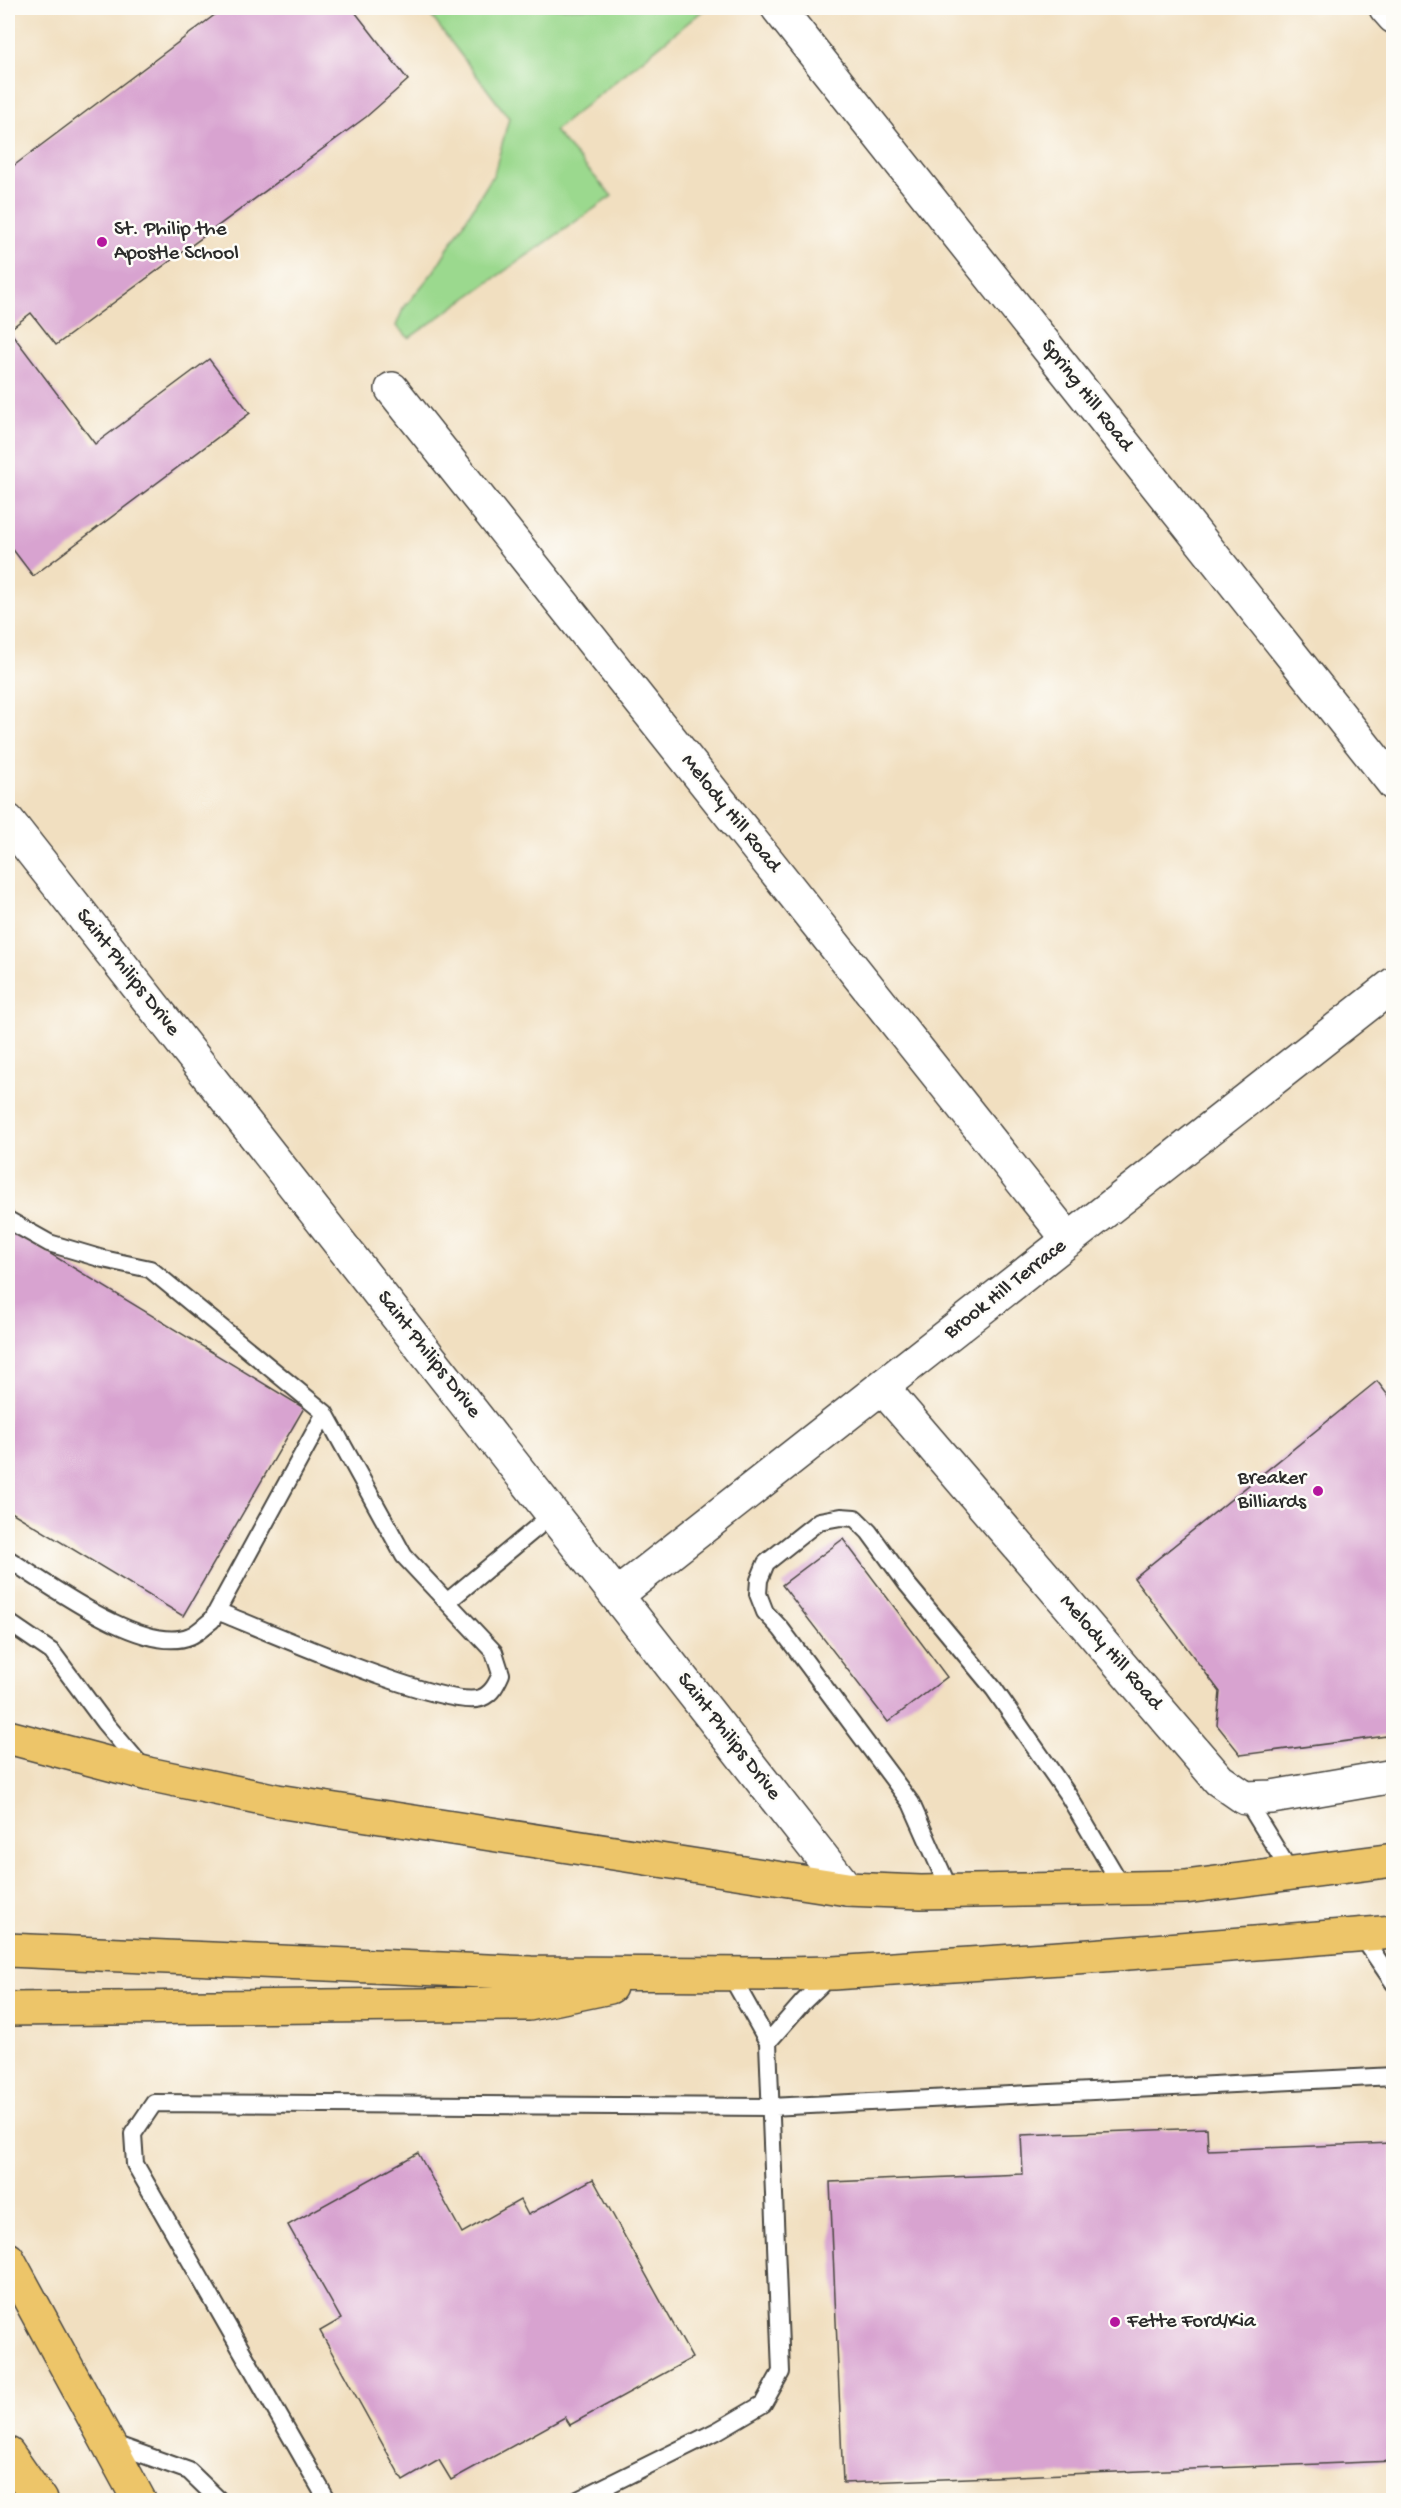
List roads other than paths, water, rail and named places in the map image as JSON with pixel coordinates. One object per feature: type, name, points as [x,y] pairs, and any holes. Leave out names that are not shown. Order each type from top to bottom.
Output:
[{"type":"highway","points":[[8,1737],[148,1774],[277,1801],[847,1889],[950,1891],[1185,1887],[1394,1860]]},
{"type":"highway","points":[[8,1950],[520,1972],[833,1973],[1394,1932]]},
{"type":"highway","points":[[8,2009],[529,2004],[668,1974]]},
{"type":"highway","points":[[8,2259],[139,2500]]},
{"type":"highway","points":[[8,2454],[40,2500]]},
{"type":"street","name":"Spring Hill Road","points":[[778,8],[1394,784]]},
{"type":"street","points":[[1386,8],[1394,17]]},
{"type":"street","name":"Melody Hill Road","points":[[392,389],[1069,1240]]},
{"type":"street","name":"Saint Philips Drive","points":[[8,821],[847,1889]]},
{"type":"street","name":"Brook Hill Terrace","points":[[617,1595],[1394,984]]},
{"type":"street","name":"Melody Hill Road","points":[[882,1387],[1219,1780],[1245,1798]]},
{"type":"street","points":[[1245,1798],[1272,1797],[1394,1776]]},
{"type":"lane","points":[[8,1220],[49,1243],[103,1259],[150,1269],[325,1413],[404,1556],[494,1652],[501,1674],[495,1688],[482,1698],[462,1700],[420,1691],[217,1611]]},
{"type":"lane","points":[[8,1559],[112,1623],[137,1634],[168,1640],[190,1636],[212,1620],[325,1413]]},
{"type":"lane","points":[[447,1602],[553,1514]]},
{"type":"lane","points":[[950,1891],[911,1803],[781,1629],[765,1612],[758,1594],[759,1580],[766,1563],[819,1521],[841,1517],[855,1518],[869,1532],[907,1584],[994,1689],[1068,1795],[1123,1888]]},
{"type":"lane","points":[[8,1622],[52,1652],[104,1722],[148,1774]]},
{"type":"lane","points":[[1245,1798],[1291,1873]]},
{"type":"lane","points":[[1361,1935],[1394,1983]]},
{"type":"lane","points":[[768,2042],[803,2002],[833,1973]]},
{"type":"lane","points":[[578,2500],[717,2431],[764,2404],[781,2372],[768,2042],[730,1974]]},
{"type":"lane","points":[[327,2500],[135,2164],[133,2134],[154,2103],[770,2107],[1394,2076]]},
{"type":"lane","points":[[108,2442],[189,2471],[219,2500]]},
{"type":"place","name":"St. Philip the Apostle School","points":[[102,242]]},
{"type":"place","name":"Breaker Billiards","points":[[1318,1491]]},
{"type":"place","name":"Fette Ford/Kia","points":[[1115,2322]]}]
